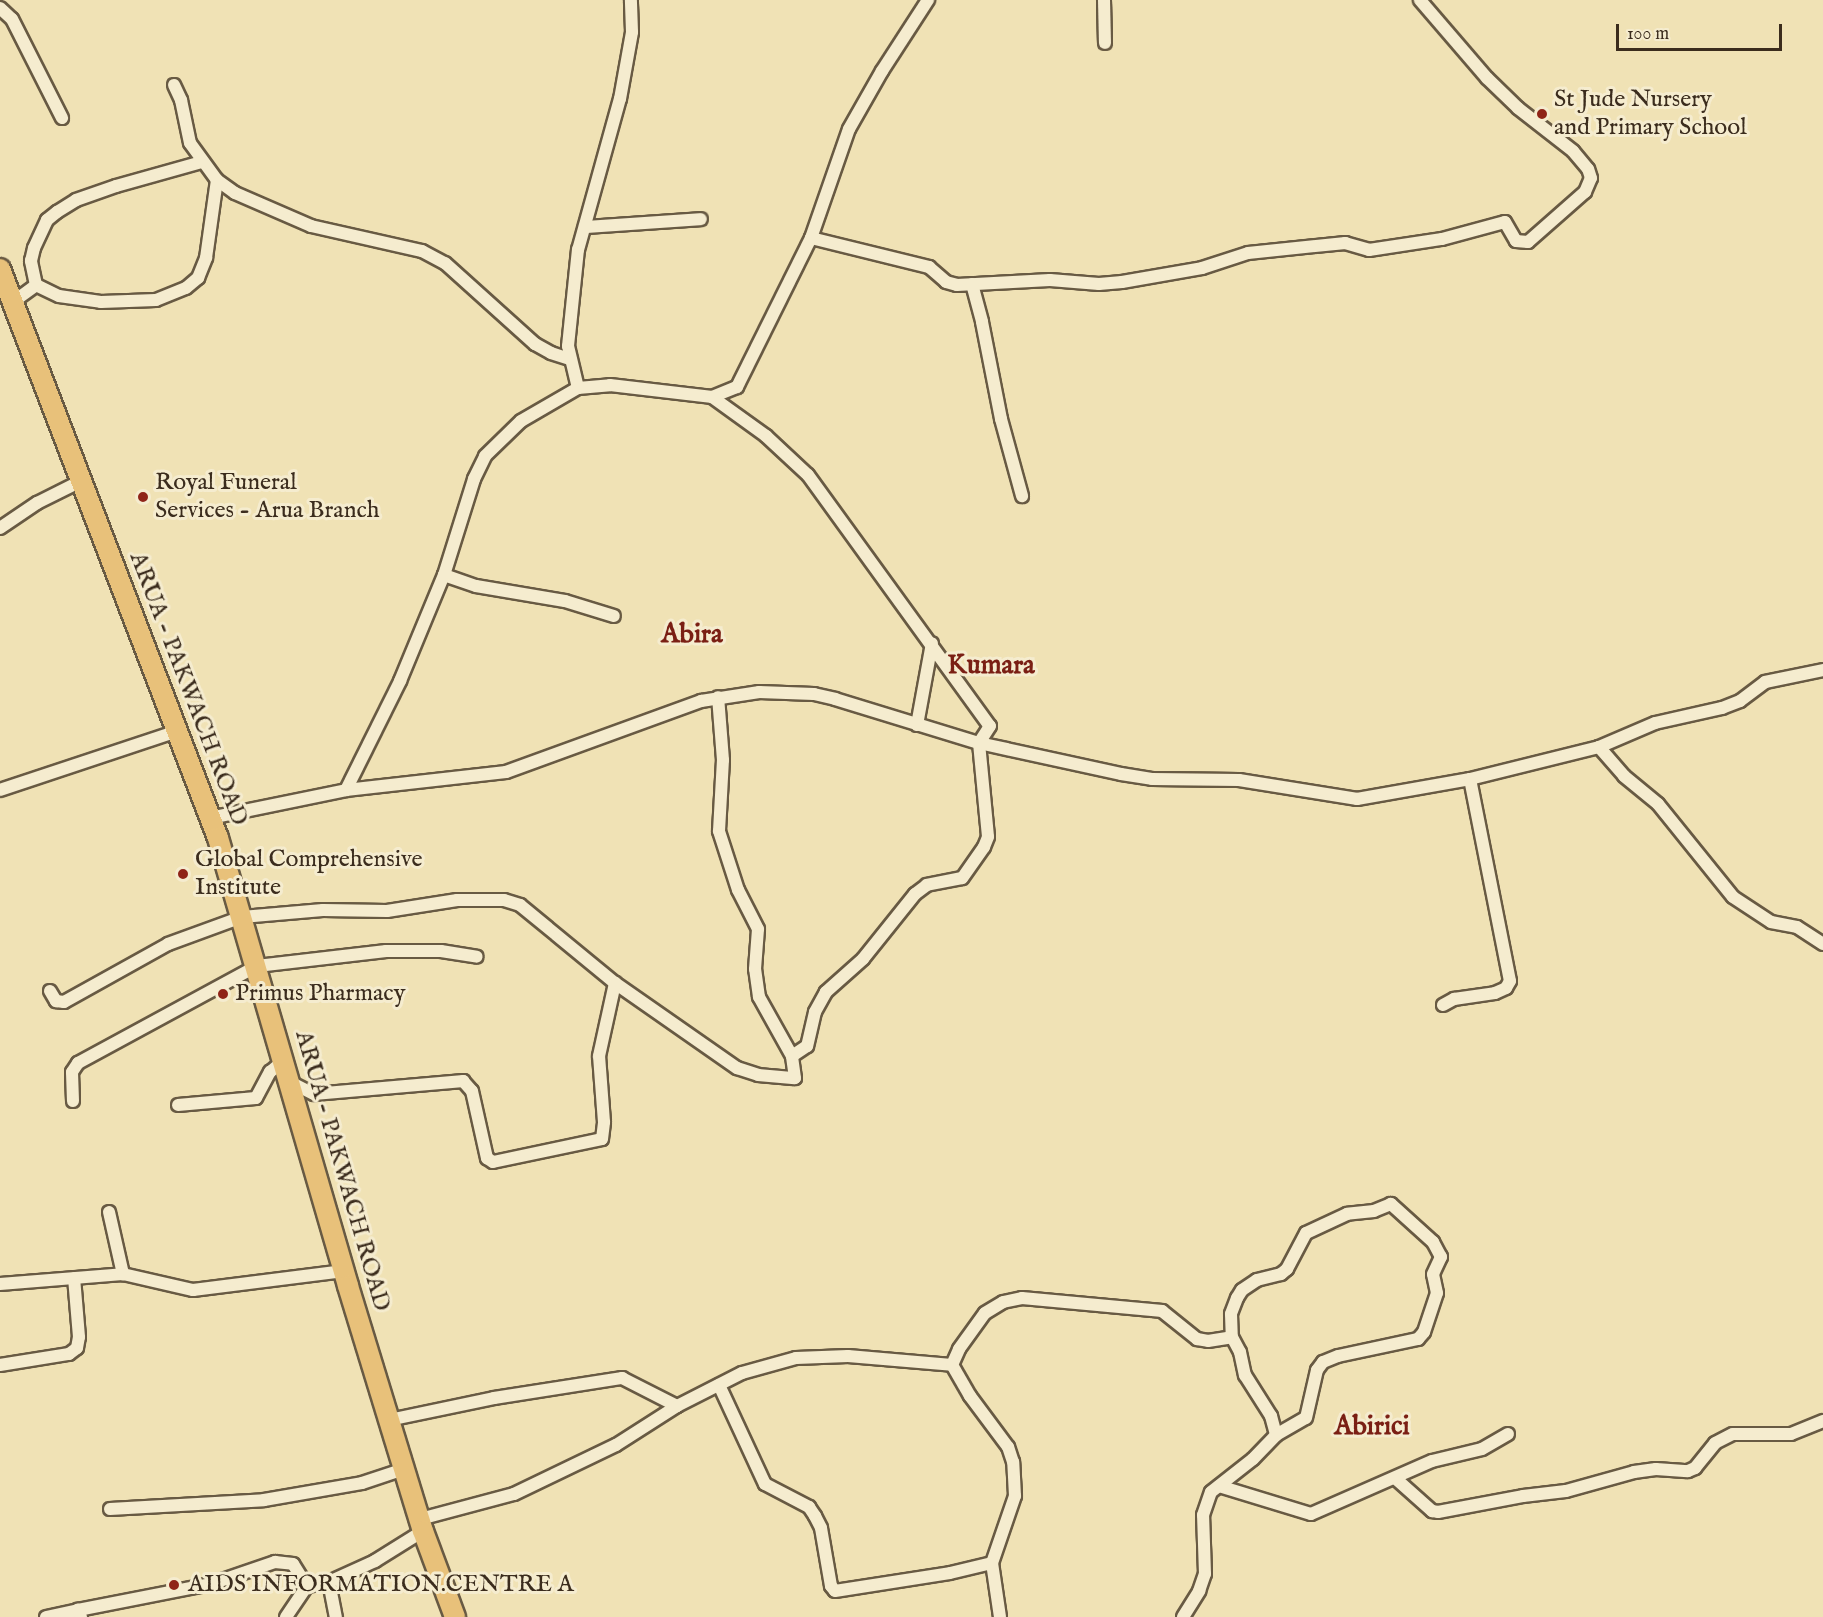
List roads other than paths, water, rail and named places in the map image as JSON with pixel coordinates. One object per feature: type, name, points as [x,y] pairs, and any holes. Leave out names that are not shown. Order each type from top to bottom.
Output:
[{"type":"main road","name":"ARUA - PAKWACH ROAD","points":[[0,269],[210,818],[257,966],[344,1271],[404,1469],[455,1617]]},
{"type":"street","points":[[578,388],[569,359],[569,336],[577,260],[620,99],[632,32],[631,0]]},
{"type":"street","points":[[346,790],[400,681],[444,575],[474,478],[485,456],[521,421],[578,388],[610,385],[712,397],[735,388],[740,383],[811,238],[849,129],[882,71],[928,0]]},
{"type":"street","points":[[1104,0],[1105,43]]},
{"type":"street","points":[[811,238],[929,267],[948,283],[972,284],[1050,280],[1109,284],[1142,280],[1210,266],[1248,254],[1345,243],[1369,250],[1379,249],[1442,239],[1505,222],[1516,241],[1528,242],[1585,192],[1591,178],[1588,169],[1573,151],[1518,108],[1487,78],[1420,0]]},
{"type":"street","points":[[0,8],[12,19],[62,118]]},
{"type":"street","points":[[174,85],[181,100],[188,137],[202,162],[217,180],[250,202],[311,226],[422,251],[445,263],[535,344],[569,359]]},
{"type":"street","points":[[36,285],[31,261],[34,248],[47,220],[57,212],[76,200],[116,186],[202,162]]},
{"type":"street","points":[[36,285],[59,296],[101,302],[156,300],[186,288],[198,278],[206,258],[217,180]]},
{"type":"street","points":[[585,227],[701,219]]},
{"type":"street","points":[[972,284],[1001,419],[1022,496]]},
{"type":"street","points":[[13,302],[36,285]]},
{"type":"street","points":[[712,397],[766,435],[808,475],[989,723],[979,743],[988,837],[984,847],[961,878],[927,885],[915,894],[863,959],[821,999],[811,1023],[807,1046],[792,1056]]},
{"type":"street","points":[[0,528],[37,503],[81,481]]},
{"type":"street","points":[[444,575],[476,586],[565,601],[614,616]]},
{"type":"street","points":[[917,725],[932,644]]},
{"type":"street","points":[[210,818],[346,790],[466,778],[515,770],[601,736],[718,697],[759,692],[814,694],[979,743],[1137,777],[1239,780],[1354,799],[1470,779],[1599,747],[1655,723],[1722,708],[1740,701],[1765,682],[1823,670]]},
{"type":"street","points":[[50,991],[56,1001],[65,1002],[168,944],[242,917],[323,910],[387,911],[457,900],[504,900],[520,905],[615,984],[746,1072],[795,1078],[792,1056],[759,997],[755,969],[758,929],[738,890],[719,831],[723,760],[718,697]]},
{"type":"street","points":[[0,790],[177,731]]},
{"type":"street","points":[[1599,747],[1624,776],[1658,804],[1733,897],[1764,914],[1771,922],[1797,927],[1823,944]]},
{"type":"street","points":[[1443,1005],[1454,999],[1495,993],[1506,988],[1510,981],[1470,779]]},
{"type":"street","points":[[73,1101],[72,1072],[78,1063],[257,966],[386,951],[441,951],[477,957]]},
{"type":"street","points":[[290,1082],[314,1094],[463,1081],[472,1091],[487,1158],[493,1162],[602,1139],[604,1122],[599,1056],[615,984]]},
{"type":"street","points":[[178,1106],[256,1098],[270,1072],[284,1061]]},
{"type":"street","points":[[1183,1617],[1199,1591],[1205,1574],[1203,1515],[1206,1501],[1219,1486],[1253,1459],[1276,1435],[1306,1418],[1317,1370],[1323,1362],[1338,1356],[1418,1340],[1429,1322],[1437,1293],[1433,1274],[1440,1261],[1438,1251],[1411,1220],[1391,1204],[1374,1211],[1347,1214],[1306,1233],[1292,1262],[1281,1274],[1257,1280],[1242,1290],[1232,1314],[1233,1337],[1240,1352],[1245,1375],[1271,1416],[1276,1435]]},
{"type":"street","points":[[109,1212],[123,1274]]},
{"type":"street","points":[[0,1284],[123,1274],[193,1290],[344,1271]]},
{"type":"street","points":[[0,1365],[69,1354],[76,1348],[79,1337],[74,1278]]},
{"type":"street","points":[[952,1365],[959,1349],[985,1313],[1003,1302],[1022,1298],[1162,1311],[1197,1338],[1208,1341],[1233,1337]]},
{"type":"street","points":[[286,1617],[308,1586],[329,1582],[375,1561],[422,1525],[514,1494],[616,1445],[677,1406],[742,1372],[796,1358],[848,1356],[952,1365]]},
{"type":"street","points":[[952,1365],[970,1396],[1008,1448],[1013,1462],[1015,1496],[992,1563],[1000,1617]]},
{"type":"street","points":[[389,1420],[484,1400],[622,1378],[677,1406]]},
{"type":"street","points":[[719,1385],[765,1484],[809,1507],[815,1516],[827,1553],[831,1586],[835,1591],[950,1573],[992,1563]]},
{"type":"street","points":[[1395,1478],[1432,1511],[1438,1512],[1523,1496],[1566,1491],[1634,1472],[1656,1469],[1688,1471],[1695,1468],[1715,1443],[1733,1434],[1791,1434],[1823,1421]]},
{"type":"street","points":[[1219,1486],[1311,1514],[1432,1461],[1482,1449],[1508,1434]]},
{"type":"street","points":[[110,1509],[264,1500],[362,1483],[404,1469]]},
{"type":"street","points":[[46,1617],[80,1613],[211,1584],[275,1562],[293,1564],[308,1586]]},
{"type":"street","points":[[329,1582],[336,1617]]},
{"type":"place","name":"St Jude Nursery and Primary School","points":[[1542,114]]},
{"type":"place","name":"Royal Funeral Services - Arua Branch","points":[[143,497]]},
{"type":"place","name":"Global Comprehensive Institute","points":[[183,874]]},
{"type":"place","name":"Primus Pharmacy","points":[[223,994]]},
{"type":"place","name":"AIDS INFORMATION.CENTRE A","points":[[174,1585]]},
{"type":"district","name":"Abira","points":[[692,636]]},
{"type":"district","name":"Kumara","points":[[991,667]]},
{"type":"district","name":"Abirici","points":[[1372,1428]]}]
